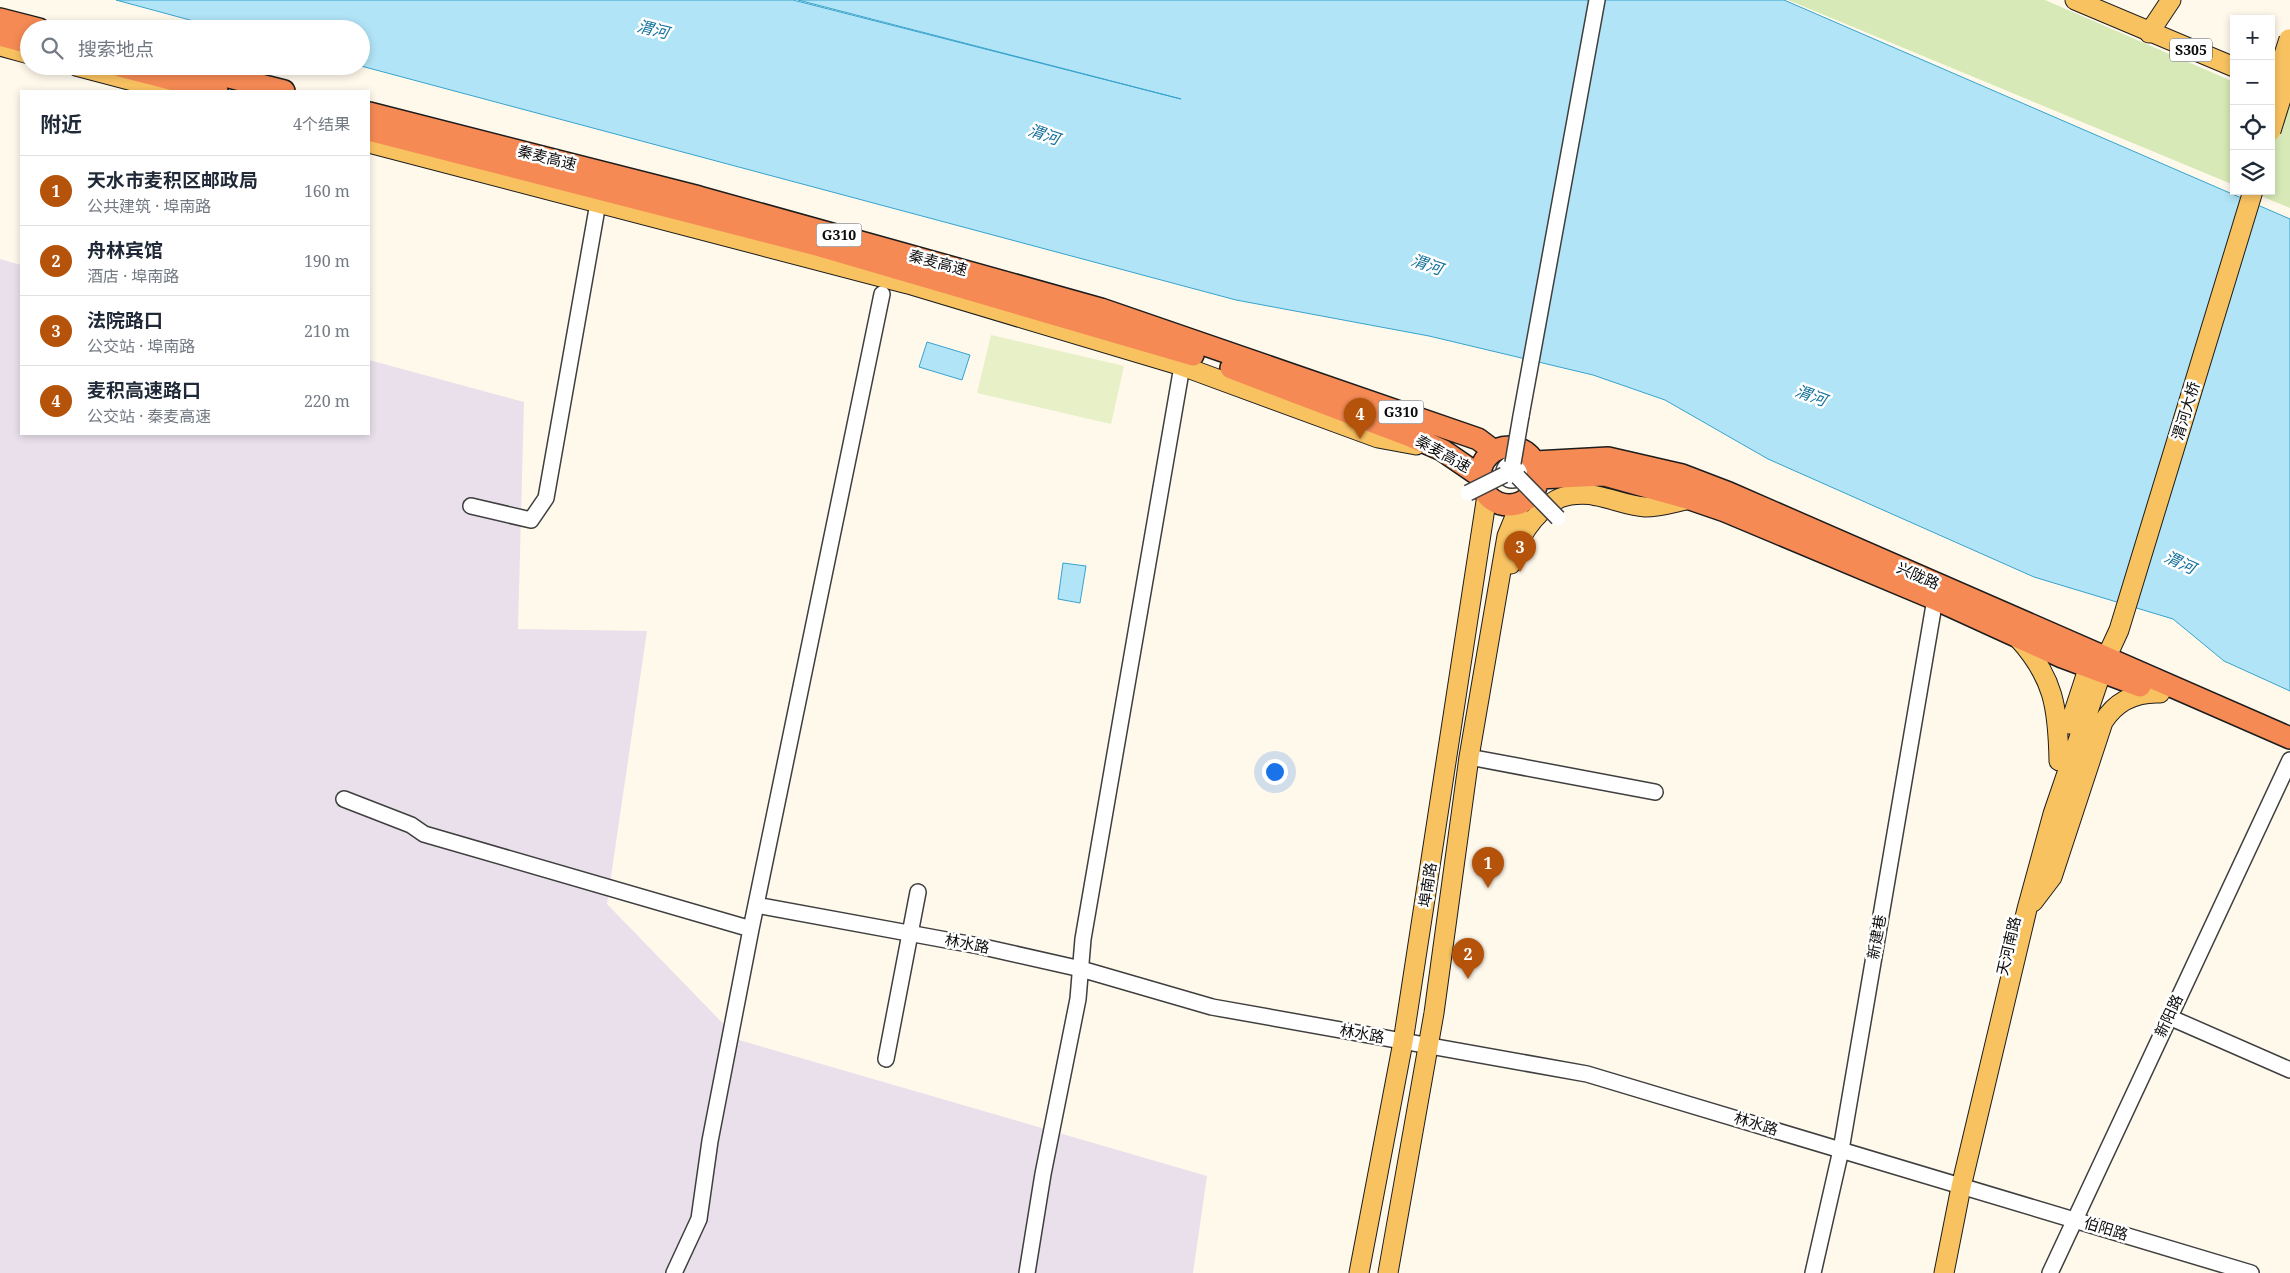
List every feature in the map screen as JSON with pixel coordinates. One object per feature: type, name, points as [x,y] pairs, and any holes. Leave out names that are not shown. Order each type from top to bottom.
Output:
[{"type":"highway","points":[[0,19],[20,24]]},
{"type":"highway","points":[[0,36],[20,41]]},
{"type":"highway","points":[[155,75],[213,90]]},
{"type":"highway","points":[[221,75],[280,90]]},
{"type":"highway","name":"秦麦高速","points":[[370,113],[699,197],[1101,308],[1299,384],[1442,450],[1478,488],[1503,504],[1522,502]]},
{"type":"highway","name":"秦麦高速","points":[[370,130],[813,244],[1299,384],[1478,439],[1494,451]]},
{"type":"highway","points":[[1478,488],[1487,458],[1494,451],[1503,448],[1521,449],[1522,471],[1533,492],[1522,502]]},
{"type":"highway","name":"兴陇路","points":[[1522,471],[1608,458],[1682,475],[1729,493],[2098,662],[2160,693],[2290,751]]},
{"type":"highway","name":"兴陇路","points":[[1522,471],[1604,475],[1690,499],[1725,511],[1935,599],[2062,657],[2098,662],[2290,738]]},
{"type":"main road","points":[[2075,0],[2149,33],[2171,0]]},
{"type":"main road","name":"S305","points":[[2149,33],[2230,66]]},
{"type":"main road","points":[[2275,84],[2290,38]]},
{"type":"main road","points":[[0,46],[20,52]]},
{"type":"main road","points":[[2275,118],[2290,70]]},
{"type":"main road","points":[[110,75],[167,90]]},
{"type":"main road","points":[[2275,85],[2290,91]]},
{"type":"main road","points":[[370,143],[908,284],[1182,366],[1378,438],[1442,450]]},
{"type":"main road","name":"渭河大桥","points":[[2113,628],[2241,195]]},
{"type":"main road","name":"渭河大桥","points":[[2113,628],[2252,195]]},
{"type":"main road","name":"埠南路","points":[[1359,1273],[1403,1042],[1479,554],[1478,488]]},
{"type":"main road","points":[[1490,632],[1504,602],[1513,555],[1519,540],[1534,518],[1556,499],[1575,495],[1595,495],[1643,507],[1658,507],[1690,499]]},
{"type":"main road","name":"埠南路","points":[[1388,1273],[1428,1046],[1469,757],[1506,536],[1522,502]]},
{"type":"main road","points":[[1479,554],[1492,549],[1503,555]]},
{"type":"main road","name":"天河南路","points":[[1944,1273],[1957,1186],[2018,906],[2058,761],[2113,628]]},
{"type":"main road","points":[[2016,636],[2038,663],[2053,696],[2058,723],[2058,761]]},
{"type":"main road","name":"天河南路","points":[[1933,1273],[2052,814],[2098,662]]},
{"type":"main road","points":[[2028,909],[2052,877],[2103,722],[2117,706],[2130,698],[2145,693],[2160,693]]},
{"type":"street","points":[[1558,518],[1522,471],[1523,409],[1597,0]]},
{"type":"street","points":[[471,506],[531,520],[546,498],[598,203]]},
{"type":"street","points":[[674,1273],[699,1219],[710,1141],[751,929],[882,294]]},
{"type":"street","points":[[1027,1273],[1043,1174],[1078,999],[1083,938],[1182,366]]},
{"type":"street","points":[[1478,488],[1522,471]]},
{"type":"street","name":"新建巷","points":[[1813,1273],[1840,1150],[1935,599]]},
{"type":"street","points":[[1469,757],[1655,792]]},
{"type":"street","name":"新阳路","points":[[2050,1273],[2073,1219],[2290,760]]},
{"type":"street","points":[[344,799],[411,825],[424,834],[751,929]]},
{"type":"street","points":[[886,1059],[918,892]]},
{"type":"street","name":"林水路","points":[[756,905],[979,946],[1081,969],[1212,1007],[1587,1074],[1957,1186]]},
{"type":"street","points":[[2169,1017],[2290,1070]]},
{"type":"street","name":"伯阳路","points":[[1957,1186],[2251,1273]]},
{"type":"shaded area","points":[[0,259],[20,265],[20,435],[370,435],[370,360],[524,402],[518,629],[647,631],[607,904],[739,1040],[1207,1176],[1193,1273],[0,1273]]},
{"type":"green space","points":[[1788,0],[2045,0],[2230,80],[2230,183]]},
{"type":"green space","points":[[2275,100],[2290,106],[2290,208],[2259,195],[2275,195]]},
{"type":"green space","points":[[991,335],[1124,366],[1111,424],[977,393]]},
{"type":"water","name":"渭河","points":[[116,0],[793,0],[1181,99],[798,0],[1784,0],[2230,193],[2230,195],[2235,195],[2290,219],[2290,691],[2224,661],[2173,619],[2034,577],[1768,459],[1665,400],[1593,375],[1429,336],[1236,300],[370,68],[370,20],[190,20]]},
{"type":"water","points":[[927,342],[970,355],[962,380],[919,367]]},
{"type":"water","points":[[1063,563],[1086,566],[1080,603],[1058,599]]},
{"type":"place","name":"麦积高速路口","points":[[1360,439]]},
{"type":"place","name":"法院路口","points":[[1520,572]]},
{"type":"place","name":"天水市麦积区邮政局","points":[[1488,888]]},
{"type":"place","name":"舟林宾馆","points":[[1468,979]]}]
